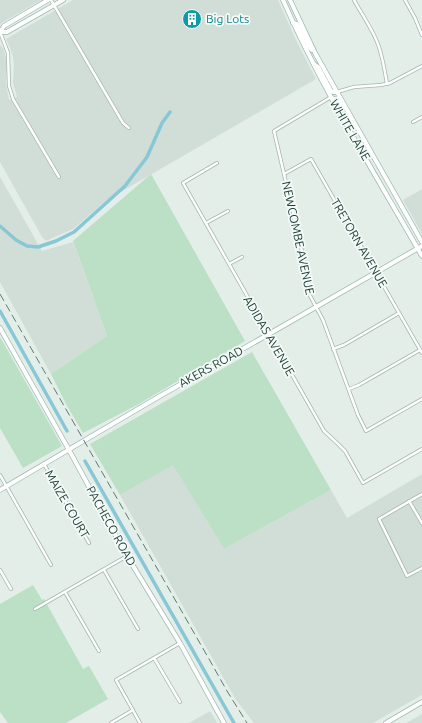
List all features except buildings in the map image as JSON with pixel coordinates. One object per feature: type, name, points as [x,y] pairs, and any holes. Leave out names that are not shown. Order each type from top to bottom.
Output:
[{"type":"street","points":[[0,32],[4,26],[50,0],[123,123],[128,128]]},
{"type":"street","points":[[0,32],[7,32],[63,0]]},
{"type":"street","name":"WHITE LANE","points":[[283,0],[293,24],[331,97],[422,256]]},
{"type":"street","name":"WHITE LANE","points":[[290,0],[315,53],[422,242]]},
{"type":"street","points":[[354,0],[379,47],[387,84]]},
{"type":"street","points":[[405,0],[422,35]]},
{"type":"street","points":[[293,24],[297,24],[308,46],[315,53]]},
{"type":"street","points":[[0,32],[8,53],[9,86],[13,99],[59,177]]},
{"type":"street","points":[[312,62],[318,68],[333,92],[359,86],[387,84],[396,81],[422,66]]},
{"type":"street","points":[[331,97],[337,100],[352,119]]},
{"type":"street","name":"NEWCOMBE AVENUE","points":[[331,97],[274,131],[304,260],[307,290],[323,320],[358,415],[366,431],[422,398]]},
{"type":"street","points":[[413,122],[422,117]]},
{"type":"street","name":"TRETORN AVENUE","points":[[284,174],[311,159],[421,352]]},
{"type":"street","name":"ADIDAS AVENUE","points":[[217,163],[183,183],[321,426],[329,436],[342,447],[363,483],[422,449]]},
{"type":"street","points":[[206,223],[228,211]]},
{"type":"street","name":"AKERS ROAD","points":[[0,490],[166,392],[422,246]]},
{"type":"street","points":[[229,264],[242,257]]},
{"type":"street","points":[[333,349],[399,313]]},
{"type":"street","name":"PACHECO ROAD","points":[[0,328],[127,556],[180,643],[224,723]]},
{"type":"street","points":[[349,390],[421,352]]},
{"type":"street","name":"MAIZE COURT","points":[[44,464],[90,543]]},
{"type":"street","points":[[0,476],[51,566]]},
{"type":"street","points":[[422,494],[379,519],[407,576],[422,568]]},
{"type":"street","points":[[409,501],[422,523]]},
{"type":"street","points":[[35,609],[127,556]]},
{"type":"street","points":[[0,570],[11,589]]},
{"type":"street","points":[[104,570],[138,629]]},
{"type":"street","points":[[65,592],[99,651]]},
{"type":"street","points":[[140,723],[116,680],[180,643]]},
{"type":"street","points":[[154,658],[180,702]]},
{"type":"street","points":[[386,723],[422,702]]},
{"type":"street","points":[[111,723],[133,710]]},
{"type":"shaded area","points":[[0,0],[41,0],[0,24]]},
{"type":"shaded area","points":[[73,0],[278,0],[316,79],[107,200],[73,229],[46,241],[42,237],[0,162],[0,45],[3,48],[7,60],[6,83],[9,100],[17,97],[13,83],[13,57],[6,39]]},
{"type":"shaded area","points":[[0,177],[42,251],[73,242],[107,336],[51,374],[0,282]]},
{"type":"shaded area","points":[[422,189],[422,234],[403,200]]},
{"type":"shaded area","points":[[173,464],[224,549],[331,490],[347,518],[422,474],[422,695],[373,723],[254,723],[236,700],[120,495]]},
{"type":"shaded area","points":[[210,711],[217,723],[189,723]]},
{"type":"shaded area","points":[[422,714],[422,723],[406,723]]},
{"type":"green space","points":[[151,174],[245,341],[139,404],[83,433],[51,374],[107,336],[73,241]]},
{"type":"green space","points":[[0,337],[62,446],[23,468],[0,428]]},
{"type":"green space","points":[[252,352],[331,490],[224,549],[173,465],[120,495],[90,444]]},
{"type":"green space","points":[[33,585],[42,600],[44,599],[83,669],[89,666],[108,699],[66,723],[8,723],[0,712],[0,604]]},
{"type":"waterway","points":[[0,226],[16,240],[27,246],[38,247],[56,241],[74,232],[125,186],[147,157],[162,123],[170,112]]},
{"type":"waterway","points":[[0,311],[67,431]]},
{"type":"waterway","points":[[85,461],[234,723]]},
{"type":"railway","points":[[0,294],[227,691],[247,723]]},
{"type":"place","name":"Big Lots","points":[[192,19]]}]
